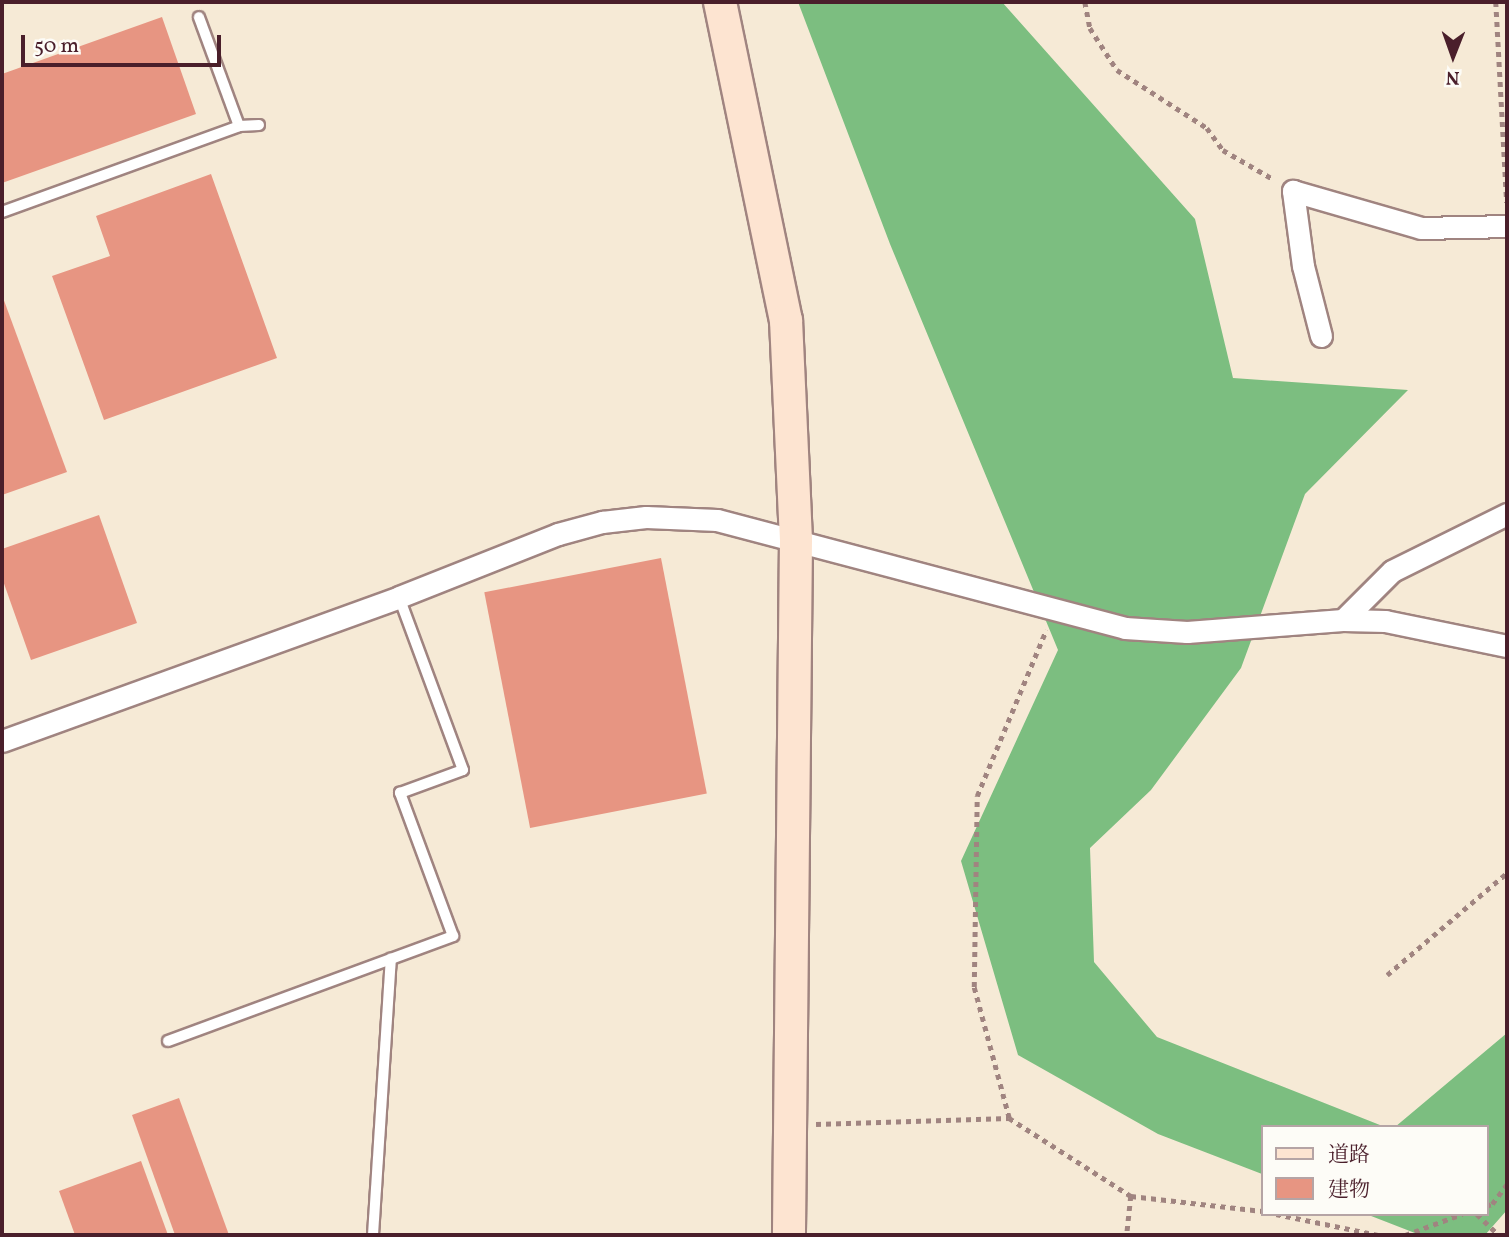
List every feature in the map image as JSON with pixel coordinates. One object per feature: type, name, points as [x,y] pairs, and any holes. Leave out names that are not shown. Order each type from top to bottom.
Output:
[{"type":"street","points":[[720,2],[786,320],[796,540],[789,1235]]},
{"type":"street","points":[[1321,336],[1303,266],[1293,191],[1421,228],[1507,226]]},
{"type":"street","points":[[1343,621],[1392,571],[1507,514]]},
{"type":"street","points":[[2,741],[399,597],[558,534],[602,522],[646,517],[718,520],[1125,628],[1187,632],[1343,621],[1385,621],[1507,646]]},
{"type":"lane","points":[[199,17],[239,126]]},
{"type":"lane","points":[[2,212],[239,126],[259,125]]},
{"type":"lane","points":[[168,1041],[453,936],[400,793],[463,770],[399,597]]},
{"type":"lane","points":[[373,1235],[391,959]]},
{"type":"path","points":[[1085,2],[1090,28],[1117,70],[1207,128],[1223,150],[1293,191]]},
{"type":"path","points":[[1496,2],[1507,204]]},
{"type":"path","points":[[1009,1118],[974,987],[976,796],[1055,609]]},
{"type":"path","points":[[1387,975],[1507,873]]},
{"type":"path","points":[[790,1125],[1009,1118],[1131,1196],[1260,1211]]},
{"type":"path","points":[[1488,1205],[1492,1204],[1507,1184]]},
{"type":"path","points":[[1127,1235],[1131,1196]]},
{"type":"path","points":[[1286,1216],[1378,1235]]},
{"type":"path","points":[[1405,1235],[1457,1216]]},
{"type":"path","points":[[1479,1216],[1499,1235]]},
{"type":"green space","points":[[798,2],[1002,2],[1195,219],[1233,378],[1408,390],[1305,494],[1241,668],[1151,790],[1090,848],[1094,962],[1157,1037],[1380,1125],[1260,1125],[1260,1173],[1158,1134],[1018,1055],[961,861],[1058,650],[890,244]]},
{"type":"green space","points":[[1507,1033],[1507,1210],[1485,1235],[1420,1235],[1371,1216],[1488,1216],[1488,1125],[1397,1125]]},
{"type":"building","points":[[162,17],[196,114],[2,183],[2,74]]},
{"type":"building","points":[[211,174],[277,358],[104,420],[52,276],[110,256],[96,216]]},
{"type":"building","points":[[2,295],[67,472],[2,495]]},
{"type":"building","points":[[99,515],[137,623],[31,660],[2,578],[2,549]]},
{"type":"building","points":[[661,558],[707,794],[530,828],[484,592]]},
{"type":"building","points":[[179,1098],[229,1235],[175,1235],[132,1115]]},
{"type":"building","points":[[141,1161],[168,1235],[75,1235],[59,1191]]}]
